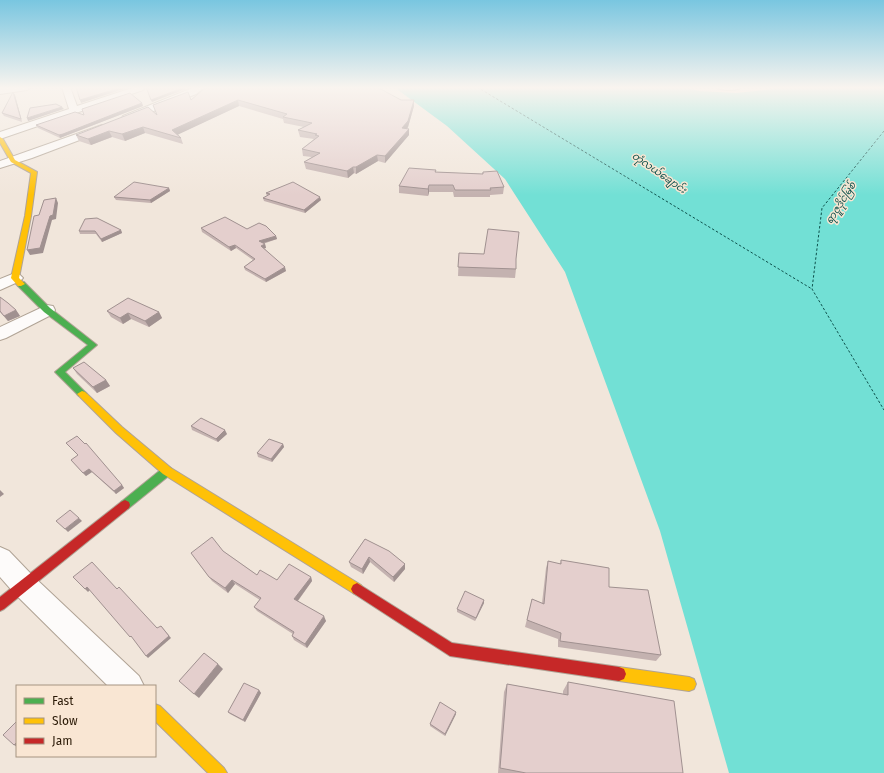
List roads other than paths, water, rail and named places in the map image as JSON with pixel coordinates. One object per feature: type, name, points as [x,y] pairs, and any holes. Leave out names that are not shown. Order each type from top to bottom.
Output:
[{"type":"street","points":[[15,278],[28,216],[34,172],[13,161],[0,138],[39,123]]},
{"type":"street","points":[[0,165],[112,123]]},
{"type":"street","points":[[0,286],[15,278]]},
{"type":"street","points":[[15,278],[48,310],[93,345],[59,372],[120,430],[167,471],[310,559],[450,649],[689,684]]},
{"type":"street","points":[[0,334],[48,310]]},
{"type":"street","points":[[0,604],[167,471]]},
{"type":"street","points":[[0,559],[24,585],[128,685]]},
{"type":"street","points":[[156,712],[219,773]]},
{"type":"water","points":[[443,123],[884,123],[884,773],[729,773],[660,531],[565,272],[505,179]]},
{"type":"water label","name":"တုံလယ်ချောင်း","points":[[659,173]]},
{"type":"water label","name":"ရာဇူဒိုင်မြစ်","points":[[841,203]]}]
